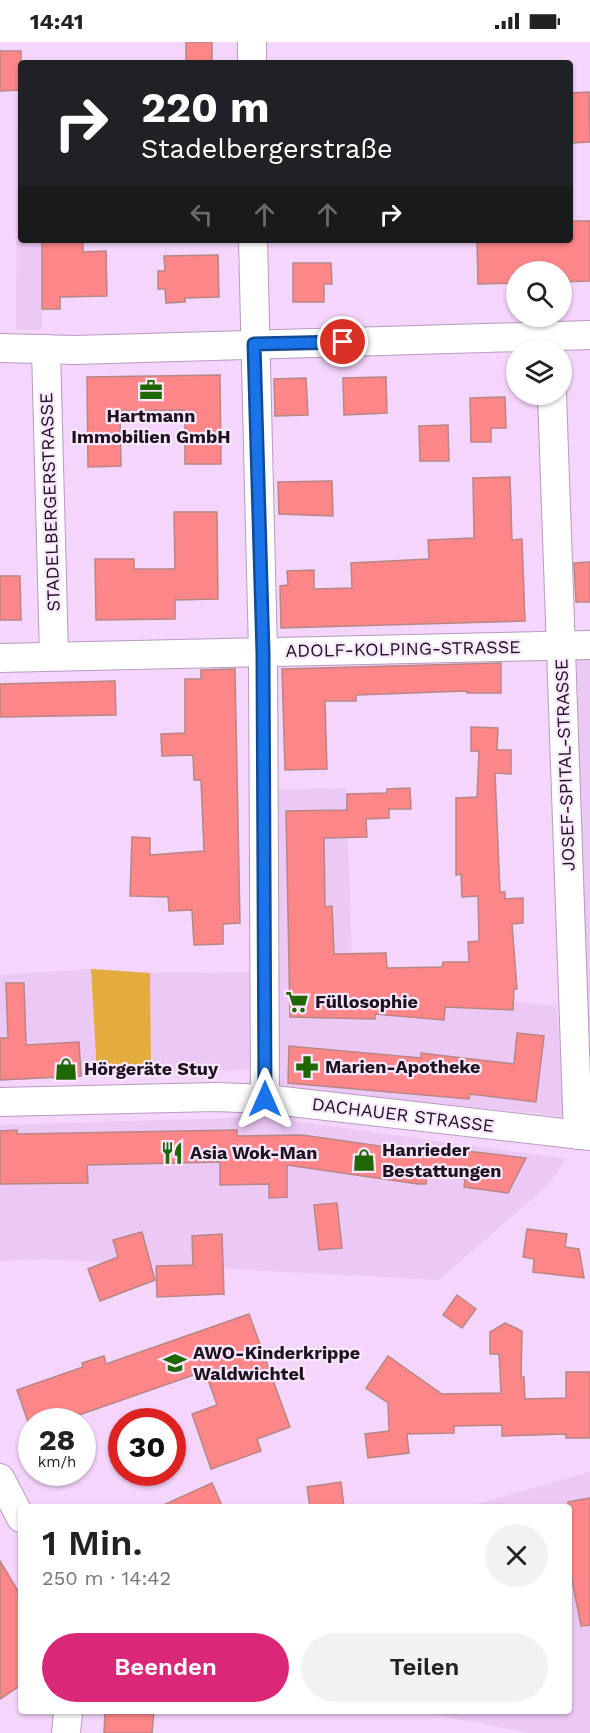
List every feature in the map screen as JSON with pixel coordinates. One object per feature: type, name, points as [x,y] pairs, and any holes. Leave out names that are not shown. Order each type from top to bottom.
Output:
[{"type":"street","points":[[252,42],[252,60]]},
{"type":"street","points":[[253,243],[263,653],[265,1099]]},
{"type":"street","points":[[570,339],[590,335]]},
{"type":"street","points":[[0,348],[506,343]]},
{"type":"street","name":"STADELBERGERSTRASSE","points":[[46,349],[54,656]]},
{"type":"street","name":"JOSEF-SPITAL-STRASSE","points":[[552,405],[584,1135]]},
{"type":"street","name":"ADOLF-KOLPING-STRASSE","points":[[0,657],[590,645]]},
{"type":"street","name":"DACHAUER STRASSE","points":[[0,1102],[184,1098],[265,1099],[584,1135]]},
{"type":"street","points":[[0,1478],[18,1512]]},
{"type":"street","points":[[66,1733],[68,1714]]},
{"type":"shaded area","points":[[18,128],[18,243],[42,243],[42,330],[16,329]]},
{"type":"shaded area","points":[[572,653],[590,653],[590,1113]]},
{"type":"shaded area","points":[[346,788],[353,984],[557,1006],[564,1116],[275,1088],[271,790]]},
{"type":"shaded area","points":[[91,969],[150,973],[252,972],[253,1070],[151,1071],[0,1081],[0,975]]},
{"type":"shaded area","points":[[91,969],[150,973],[151,1071],[97,1074]]},
{"type":"shaded area","points":[[264,1117],[566,1159],[547,1186],[439,1280],[43,1259],[0,1261],[0,1125]]},
{"type":"shaded area","points":[[590,1472],[590,1733],[532,1733],[431,1714],[572,1714],[572,1504],[477,1504]]},
{"type":"building","points":[[186,42],[212,42],[212,60],[186,60]]},
{"type":"building","points":[[0,51],[21,51],[21,60],[18,60],[18,90],[0,91]]},
{"type":"building","points":[[589,92],[590,142],[573,143],[573,93]]},
{"type":"building","points":[[573,221],[590,221],[590,281],[572,282],[572,261],[506,261],[506,283],[478,284],[477,243],[573,243]]},
{"type":"building","points":[[42,243],[83,243],[83,252],[106,251],[107,296],[60,297],[60,309],[42,309]]},
{"type":"building","points":[[218,255],[219,297],[185,298],[185,302],[166,303],[165,289],[158,289],[158,271],[165,271],[164,256]]},
{"type":"building","points":[[293,263],[331,263],[332,284],[324,284],[324,302],[293,302]]},
{"type":"building","points":[[220,375],[221,464],[185,464],[185,410],[120,411],[121,466],[88,467],[87,377]]},
{"type":"building","points":[[386,377],[387,413],[344,415],[343,378]]},
{"type":"building","points":[[306,378],[308,415],[275,416],[274,379]]},
{"type":"building","points":[[505,397],[506,428],[491,428],[491,442],[471,442],[470,398]]},
{"type":"building","points":[[448,425],[449,461],[420,461],[419,426]]},
{"type":"building","points":[[510,477],[512,540],[522,539],[525,621],[281,628],[280,586],[288,585],[287,571],[314,570],[314,589],[352,588],[351,563],[429,559],[428,540],[474,538],[473,478]]},
{"type":"building","points":[[332,481],[333,516],[279,514],[278,482]]},
{"type":"building","points":[[174,512],[217,512],[218,599],[175,600],[175,619],[96,620],[95,559],[134,559],[134,569],[175,569]]},
{"type":"building","points":[[590,562],[590,602],[576,602],[574,563]]},
{"type":"building","points":[[0,576],[20,576],[21,620],[0,620]]},
{"type":"building","points":[[501,663],[501,693],[467,693],[466,691],[356,695],[356,701],[325,701],[327,769],[285,770],[282,669]]},
{"type":"building","points":[[235,669],[240,923],[223,924],[223,944],[194,945],[192,910],[169,911],[168,897],[130,896],[132,837],[150,838],[150,855],[204,851],[201,780],[194,780],[193,755],[162,756],[161,734],[185,733],[185,679],[201,679],[201,670]]},
{"type":"building","points":[[115,681],[116,715],[0,717],[0,684]]},
{"type":"building","points":[[471,727],[498,728],[497,750],[511,750],[511,774],[495,773],[500,892],[505,892],[505,899],[523,898],[523,923],[512,924],[517,989],[514,989],[513,1010],[445,1007],[444,1020],[375,1014],[375,1019],[290,1017],[286,811],[347,810],[347,794],[387,793],[387,789],[410,788],[411,809],[389,809],[389,818],[366,819],[367,837],[324,838],[325,907],[332,906],[334,954],[386,953],[387,968],[442,967],[443,962],[469,962],[468,942],[479,941],[478,896],[462,897],[461,874],[456,875],[456,798],[477,797],[479,751],[471,751]]},
{"type":"building","points":[[6,983],[24,983],[26,1045],[79,1042],[81,1076],[0,1080],[0,1038],[8,1038]]},
{"type":"building","points":[[517,1033],[544,1036],[536,1102],[470,1094],[469,1099],[288,1083],[289,1046],[421,1058],[421,1053],[514,1064]]},
{"type":"building","points":[[17,1130],[17,1134],[237,1130],[237,1136],[302,1135],[457,1157],[458,1150],[526,1158],[508,1193],[464,1187],[465,1179],[427,1175],[426,1184],[418,1184],[287,1165],[287,1197],[269,1198],[269,1184],[220,1185],[220,1162],[87,1165],[88,1183],[0,1184],[0,1131]]},
{"type":"building","points":[[337,1203],[342,1248],[319,1250],[314,1205]]},
{"type":"building","points":[[527,1229],[567,1234],[565,1247],[579,1249],[584,1278],[533,1272],[534,1259],[523,1257]]},
{"type":"building","points":[[142,1232],[155,1280],[100,1301],[88,1269],[118,1257],[113,1240]]},
{"type":"building","points":[[222,1234],[224,1294],[157,1297],[156,1266],[193,1265],[192,1236]]},
{"type":"building","points":[[457,1295],[476,1309],[462,1328],[443,1315]]},
{"type":"building","points":[[249,1314],[290,1427],[257,1439],[261,1451],[211,1469],[192,1414],[217,1405],[205,1371],[96,1409],[23,1408],[17,1390],[83,1367],[82,1363],[104,1356],[106,1364]]},
{"type":"building","points":[[505,1323],[522,1331],[521,1377],[524,1377],[525,1399],[566,1398],[566,1372],[590,1372],[590,1438],[566,1438],[566,1434],[502,1436],[502,1425],[454,1426],[454,1433],[407,1434],[409,1453],[368,1458],[365,1434],[389,1431],[388,1403],[366,1388],[388,1356],[442,1394],[501,1393],[499,1354],[490,1354],[490,1332]]},
{"type":"building","points":[[341,1482],[344,1504],[309,1504],[307,1487]]},
{"type":"building","points":[[212,1483],[221,1504],[166,1504]]},
{"type":"building","points":[[590,1498],[590,1625],[581,1626],[572,1580],[572,1504],[568,1502]]},
{"type":"building","points":[[0,1561],[18,1591],[18,1687],[0,1699]]},
{"type":"building","points":[[105,1714],[154,1714],[152,1733],[104,1733]]},
{"type":"place","name":"Hartmann Immobilien GmbH","points":[[151,390]]},
{"type":"place","name":"Füllosophie","points":[[297,1002]]},
{"type":"place","name":"Marien-Apotheke","points":[[307,1067]]},
{"type":"place","name":"Hörgeräte Stuy","points":[[66,1069]]},
{"type":"place","name":"Asia Wok-Man","points":[[172,1153]]},
{"type":"place","name":"Hanrieder Bestattungen","points":[[364,1160]]},
{"type":"place","name":"AWO-Kinderkrippe Waldwichtel","points":[[175,1363]]},
{"type":"route","points":[[265,1099],[263,653],[254,344],[343,342]]}]
